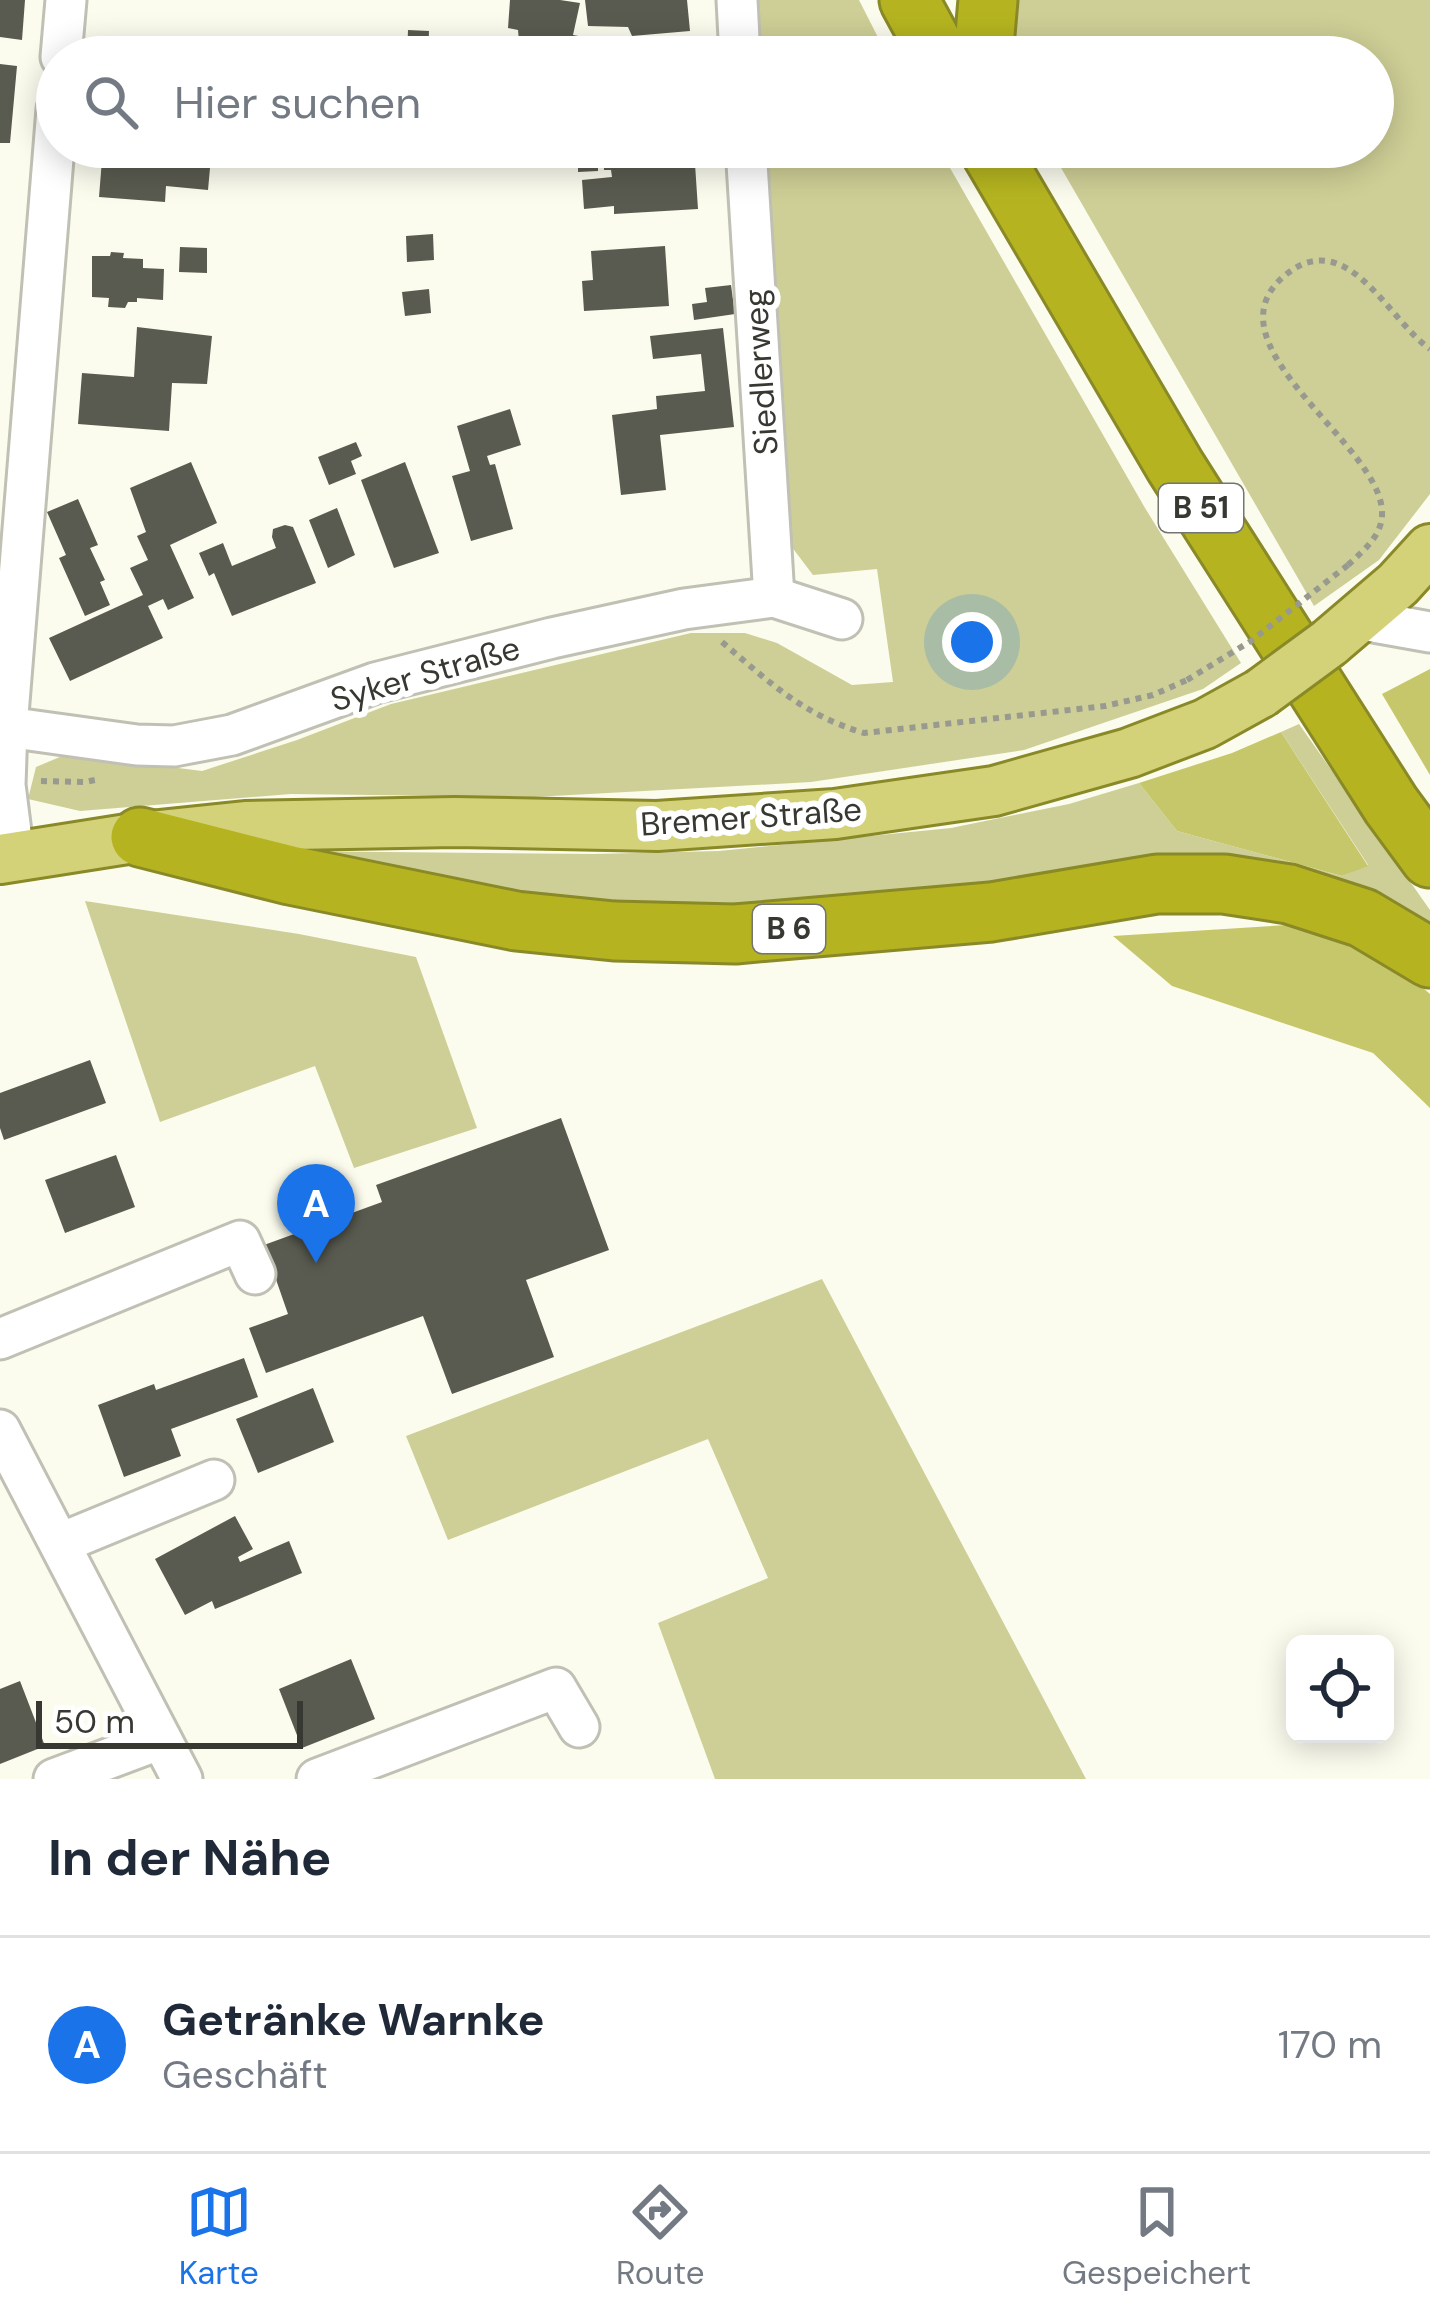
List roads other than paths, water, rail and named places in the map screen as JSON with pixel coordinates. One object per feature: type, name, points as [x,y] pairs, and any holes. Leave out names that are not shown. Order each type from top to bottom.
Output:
[{"type":"highway","points":[[909,0],[929,36]]},
{"type":"highway","points":[[985,36],[988,0]]},
{"type":"highway","name":"B 51","points":[[1000,168],[1175,466],[1391,805],[1430,858]]},
{"type":"highway","name":"B 6","points":[[140,837],[290,875],[516,921],[614,931],[735,934],[991,912],[1157,884],[1224,884],[1289,894],[1363,918],[1430,958]]},
{"type":"main road","name":"Bremer Straße","points":[[7,857],[245,826],[657,826],[835,814],[994,791],[1129,753],[1205,724],[1261,693],[1351,625],[1430,549]]},
{"type":"street","points":[[63,36],[66,0]]},
{"type":"street","points":[[737,0],[739,36]]},
{"type":"street","points":[[7,857],[7,728],[52,168]]},
{"type":"street","name":"Siedlerweg","points":[[747,168],[774,597]]},
{"type":"street","name":"Syker Straße","points":[[7,728],[174,746],[232,735],[375,683],[684,609],[774,597],[842,619]]},
{"type":"street","points":[[1351,625],[1430,632]]},
{"type":"street","points":[[0,1339],[240,1241],[255,1274]]},
{"type":"street","points":[[0,1430],[182,1779]]},
{"type":"street","points":[[61,1543],[214,1480]]},
{"type":"street","points":[[317,1779],[556,1688],[579,1727]]},
{"type":"street","points":[[54,1779],[160,1739]]},
{"type":"place","name":"Getränke Warnke","points":[[316,1263]]}]
